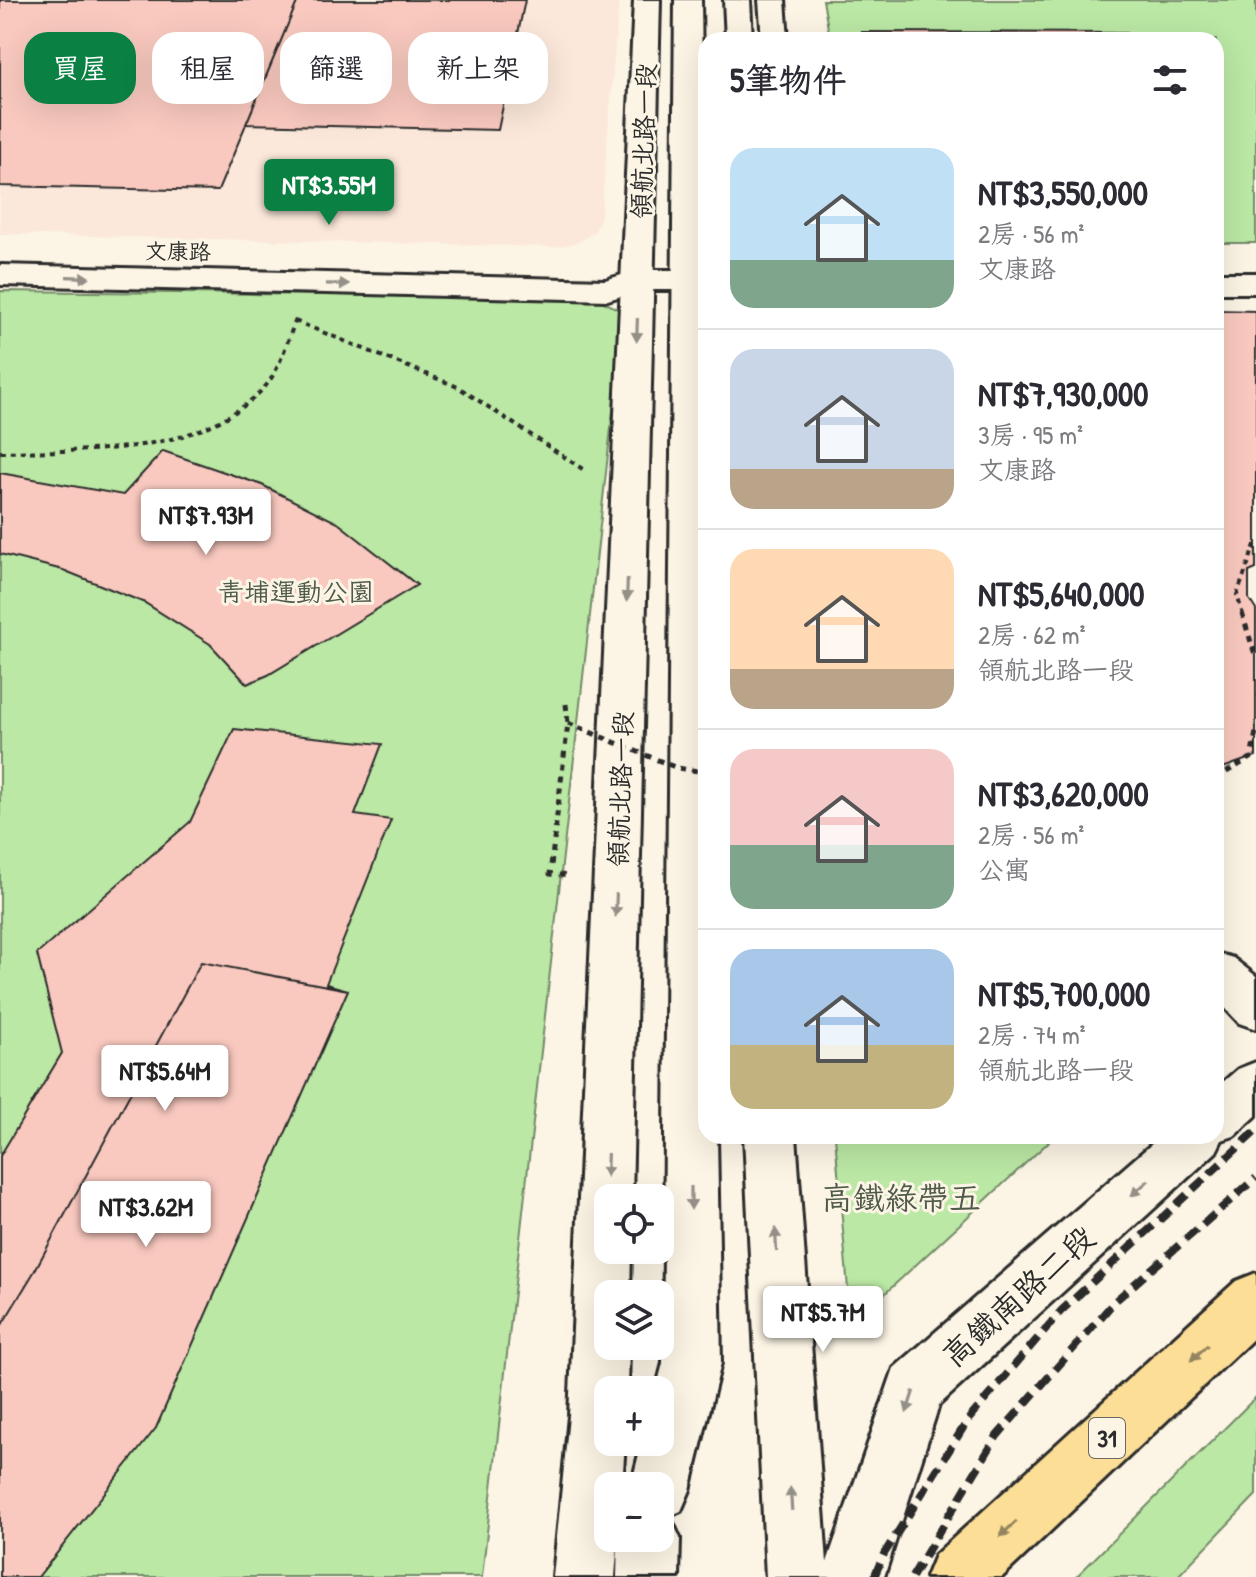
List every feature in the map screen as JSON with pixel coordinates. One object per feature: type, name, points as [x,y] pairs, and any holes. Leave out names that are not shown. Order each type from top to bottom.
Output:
[{"type":"main road","name":"31","points":[[957,1577],[1256,1299]]},
{"type":"street","name":"領航北路一段","points":[[584,1577],[598,1416],[647,0]]},
{"type":"street","name":"領航北路一段","points":[[665,1472],[692,1363],[696,280],[688,0]]},
{"type":"street","points":[[737,0],[739,32]]},
{"type":"street","points":[[772,0],[774,32]]},
{"type":"street","name":"文康路","points":[[0,246],[608,262],[638,280]]},
{"type":"street","name":"文康路","points":[[0,275],[583,290],[608,290],[638,280],[696,280]]},
{"type":"street","points":[[1224,283],[1256,283]]},
{"type":"street","points":[[1224,977],[1256,1009]]},
{"type":"street","points":[[1224,1113],[1256,1084]]},
{"type":"street","points":[[770,1144],[797,1577]]},
{"type":"street","name":"高鐵南路二段","points":[[853,1577],[915,1388],[1189,1144]]},
{"type":"street","points":[[648,1577],[649,1552]]},
{"type":"path","points":[[0,452],[134,447],[214,426],[264,388],[301,309]]},
{"type":"path","points":[[295,321],[458,387],[584,470]]},
{"type":"path","points":[[1256,542],[1237,595],[1256,658]]},
{"type":"path","points":[[550,874],[568,723],[566,704]]},
{"type":"path","points":[[568,723],[677,768],[698,771]]},
{"type":"path","points":[[1224,773],[1251,758],[1256,732]]},
{"type":"shaded area","points":[[0,0],[619,0],[601,216],[595,232],[578,242],[557,247],[0,234]]},
{"type":"green space","points":[[823,0],[1256,0],[1256,243],[1224,243],[1224,32],[829,32]]},
{"type":"green space","name":"青埔運動公園","points":[[0,291],[596,298],[624,312],[482,1577],[0,1577]]},
{"type":"green space","name":"高鐵綠帶五","points":[[836,1144],[1046,1144],[851,1325]]},
{"type":"green space","points":[[1256,1397],[1256,1495],[1177,1577],[1076,1577]]},
{"type":"building","points":[[0,0],[298,0],[285,32],[280,32],[280,43],[264,81],[264,32],[152,32],[152,104],[254,104],[218,191],[0,186]]},
{"type":"building","points":[[298,0],[525,0],[518,32],[408,32],[408,104],[503,104],[498,130],[246,124],[254,104],[264,104],[264,81],[280,43],[280,104],[392,104],[392,32],[285,32]]},
{"type":"building","points":[[1224,310],[1256,311],[1256,569],[1249,572],[1249,599],[1256,610],[1256,756],[1224,768]]},
{"type":"building","points":[[163,451],[262,485],[338,523],[417,585],[268,675],[247,684],[210,644],[145,603],[63,570],[0,554],[0,473],[123,495]]},
{"type":"building","points":[[234,729],[382,744],[355,815],[391,820],[326,984],[348,990],[156,1428],[38,1577],[0,1577],[0,1156],[62,1053],[37,954],[190,822]]},
{"type":"building","points":[[201,962],[348,990],[156,1428],[38,1577],[0,1577],[0,1328],[34,1272]]},
{"type":"railway","points":[[874,1577],[884,1554],[968,1420],[1061,1311],[1256,1131]]},
{"type":"railway","points":[[912,1577],[997,1436],[1115,1301],[1256,1178]]}]
